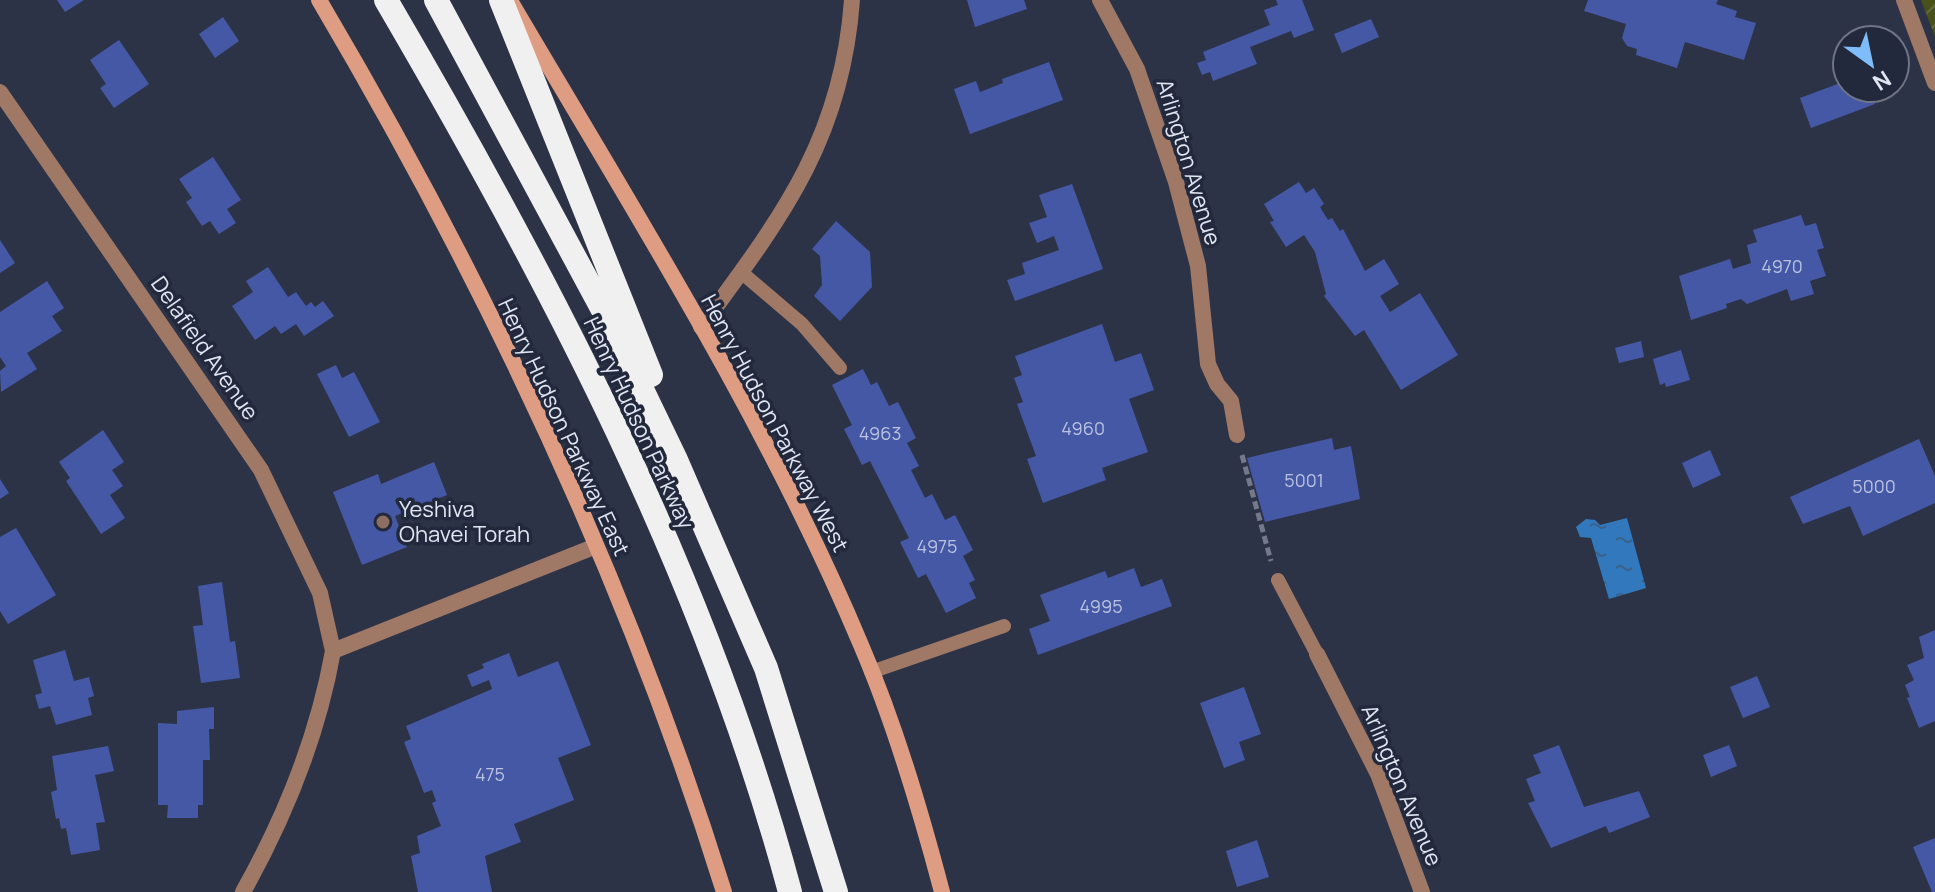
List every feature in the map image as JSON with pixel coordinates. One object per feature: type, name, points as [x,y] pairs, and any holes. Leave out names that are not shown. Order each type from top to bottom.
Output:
[{"type":"highway","name":"Henry Hudson Parkway","points":[[386,0],[512,223],[637,472],[678,566],[753,762],[790,892]]},
{"type":"highway","name":"Henry Hudson Parkway","points":[[436,0],[610,323],[676,460],[751,630],[803,778],[836,892]]},
{"type":"highway","points":[[501,0],[751,630]]},
{"type":"main road","name":"Henry Hudson Parkway East","points":[[319,0],[367,81],[471,280],[596,546],[692,790],[724,892]]},
{"type":"main road","name":"Henry Hudson Parkway West","points":[[510,0],[701,327],[804,520],[871,672],[923,823],[942,892]]},
{"type":"street","points":[[701,327],[775,224],[818,149],[842,73],[852,0]]},
{"type":"street","name":"Arlington Avenue","points":[[1100,0],[1137,69],[1176,182],[1198,266],[1208,364],[1217,384],[1231,401],[1237,435]]},
{"type":"street","points":[[1904,0],[1935,83]]},
{"type":"street","name":"Delafield Avenue","points":[[0,92],[261,470],[320,593],[333,651]]},
{"type":"street","points":[[243,892],[306,757],[324,702],[333,651],[596,546]]},
{"type":"street","name":"Arlington Avenue","points":[[1317,654],[1378,774],[1422,892]]},
{"type":"lane","points":[[741,272],[802,324],[840,368]]},
{"type":"lane","points":[[1278,580],[1317,654]]},
{"type":"lane","points":[[871,672],[1004,626]]},
{"type":"path","points":[[1237,435],[1262,540],[1278,580]]},
{"type":"green space","points":[[1921,0],[1935,0],[1935,37]]},
{"type":"water","points":[[1627,518],[1646,588],[1609,599],[1591,538],[1580,537],[1576,527],[1586,519],[1595,520],[1600,525]]},
{"type":"building","points":[[57,0],[84,0],[65,12]]},
{"type":"building","points":[[967,0],[1024,0],[1027,9],[975,27]]},
{"type":"building","points":[[1276,0],[1302,0],[1314,30],[1294,38],[1291,31],[1250,47],[1257,64],[1213,81],[1210,72],[1202,75],[1197,63],[1206,60],[1203,52],[1270,25],[1264,10],[1278,5]]},
{"type":"building","points":[[1588,0],[1718,0],[1716,4],[1737,11],[1735,17],[1756,23],[1744,60],[1685,42],[1677,68],[1636,55],[1637,49],[1627,46],[1622,38],[1626,24],[1584,11]]},
{"type":"building","points":[[223,17],[239,41],[215,58],[199,34]]},
{"type":"building","points":[[1371,19],[1379,37],[1342,53],[1334,34]]},
{"type":"building","points":[[119,40],[149,84],[114,108],[100,88],[106,84],[90,60]]},
{"type":"building","points":[[1049,62],[1063,100],[970,134],[954,89],[976,81],[980,92],[1003,83],[1002,79]]},
{"type":"building","points":[[1831,86],[1831,104],[1875,104],[1811,128],[1800,98]]},
{"type":"building","points":[[213,157],[241,200],[227,209],[236,223],[219,234],[210,221],[202,226],[186,202],[192,198],[179,179]]},
{"type":"building","points":[[1299,182],[1306,193],[1314,188],[1324,204],[1320,207],[1328,220],[1332,218],[1340,231],[1343,229],[1365,271],[1384,259],[1399,284],[1380,296],[1390,312],[1420,293],[1458,355],[1401,390],[1364,330],[1355,336],[1324,296],[1315,252],[1304,235],[1286,247],[1270,222],[1274,221],[1264,204]]},
{"type":"building","points":[[1072,184],[1103,269],[1015,301],[1007,280],[1025,274],[1022,263],[1059,250],[1054,236],[1037,243],[1029,223],[1047,217],[1039,195]]},
{"type":"building","points":[[1801,215],[1805,226],[1816,223],[1824,248],[1817,250],[1826,276],[1810,281],[1814,294],[1791,301],[1787,289],[1747,304],[1741,299],[1726,304],[1727,308],[1691,320],[1679,276],[1730,259],[1733,269],[1751,263],[1747,245],[1757,242],[1753,230]]},
{"type":"building","points":[[836,221],[870,252],[872,287],[840,321],[814,296],[822,285],[820,256],[812,249]]},
{"type":"building","points":[[0,240],[15,263],[0,273]]},
{"type":"building","points":[[268,267],[288,297],[296,292],[306,306],[311,302],[315,307],[323,301],[334,316],[304,336],[296,324],[281,334],[275,326],[255,340],[232,306],[253,292],[246,281]]},
{"type":"building","points":[[47,281],[64,308],[52,316],[62,331],[27,353],[37,369],[1,392],[0,371],[6,366],[0,357],[0,312]]},
{"type":"building","points":[[1102,324],[1115,362],[1141,353],[1154,390],[1129,399],[1148,452],[1102,468],[1106,480],[1043,503],[1027,459],[1036,456],[1017,404],[1023,402],[1014,378],[1022,375],[1015,356]]},
{"type":"building","points":[[1641,341],[1644,357],[1619,363],[1615,348]]},
{"type":"building","points":[[1681,350],[1690,380],[1666,387],[1665,383],[1660,385],[1653,359]]},
{"type":"building","points":[[336,365],[342,378],[354,372],[380,422],[349,437],[317,374]]},
{"type":"building","points":[[863,369],[871,385],[877,382],[889,406],[898,402],[916,438],[907,443],[919,466],[911,470],[925,498],[932,494],[945,520],[955,515],[973,550],[963,556],[975,580],[969,583],[976,598],[946,613],[926,574],[918,578],[900,542],[909,538],[870,461],[862,465],[844,429],[852,425],[832,385]]},
{"type":"building","points":[[103,430],[124,462],[112,470],[123,486],[110,495],[125,518],[101,534],[66,481],[70,478],[59,462]]},
{"type":"building","points":[[1332,438],[1334,450],[1351,446],[1360,499],[1265,522],[1247,458]]},
{"type":"building","points":[[1919,439],[1935,476],[1935,503],[1863,536],[1850,506],[1803,524],[1790,497]]},
{"type":"building","points":[[1710,450],[1721,475],[1693,488],[1682,463]]},
{"type":"building","points":[[434,462],[447,495],[395,516],[407,547],[362,565],[333,492],[378,474],[381,484]]},
{"type":"building","points":[[0,479],[9,493],[0,499]]},
{"type":"building","points":[[16,528],[56,595],[8,624],[0,611],[0,537]]},
{"type":"building","points":[[1134,568],[1141,587],[1162,579],[1172,606],[1038,655],[1029,629],[1050,621],[1040,595],[1105,571],[1108,578]]},
{"type":"building","points":[[222,582],[230,642],[235,641],[240,678],[201,683],[193,626],[203,625],[198,586]]},
{"type":"building","points":[[1935,630],[1935,721],[1919,728],[1907,698],[1910,697],[1905,685],[1914,680],[1907,665],[1924,658],[1919,637]]},
{"type":"building","points":[[65,650],[74,681],[89,677],[94,696],[88,698],[92,715],[56,725],[50,706],[39,709],[35,695],[42,693],[33,660]]},
{"type":"building","points":[[509,653],[518,677],[558,661],[591,745],[558,758],[574,800],[514,824],[521,842],[485,856],[492,892],[418,892],[411,856],[420,853],[417,836],[441,826],[432,803],[436,801],[432,790],[424,793],[404,742],[411,739],[406,726],[492,689],[489,680],[472,687],[467,675],[484,668],[482,664]]},
{"type":"building","points":[[1757,676],[1770,707],[1743,718],[1730,687]]},
{"type":"building","points":[[1244,687],[1261,734],[1239,742],[1245,760],[1224,768],[1200,703]]},
{"type":"building","points":[[214,707],[214,729],[209,729],[210,760],[203,760],[203,805],[198,805],[198,818],[167,818],[168,805],[158,805],[158,723],[177,724],[177,711]]},
{"type":"building","points":[[1559,745],[1584,807],[1639,791],[1650,817],[1609,833],[1606,826],[1551,848],[1528,803],[1535,801],[1526,779],[1541,773],[1533,755]]},
{"type":"building","points":[[1729,745],[1737,766],[1711,777],[1703,755]]},
{"type":"building","points":[[108,746],[114,771],[95,775],[105,822],[96,823],[100,850],[71,855],[66,828],[61,829],[59,818],[56,819],[51,792],[57,790],[52,756]]},
{"type":"building","points":[[1935,838],[1935,892],[1932,892],[1913,847]]},
{"type":"building","points":[[1257,840],[1269,877],[1237,887],[1226,851]]},
{"type":"place","name":"Yeshiva Ohavei Torah","points":[[383,522]]}]
